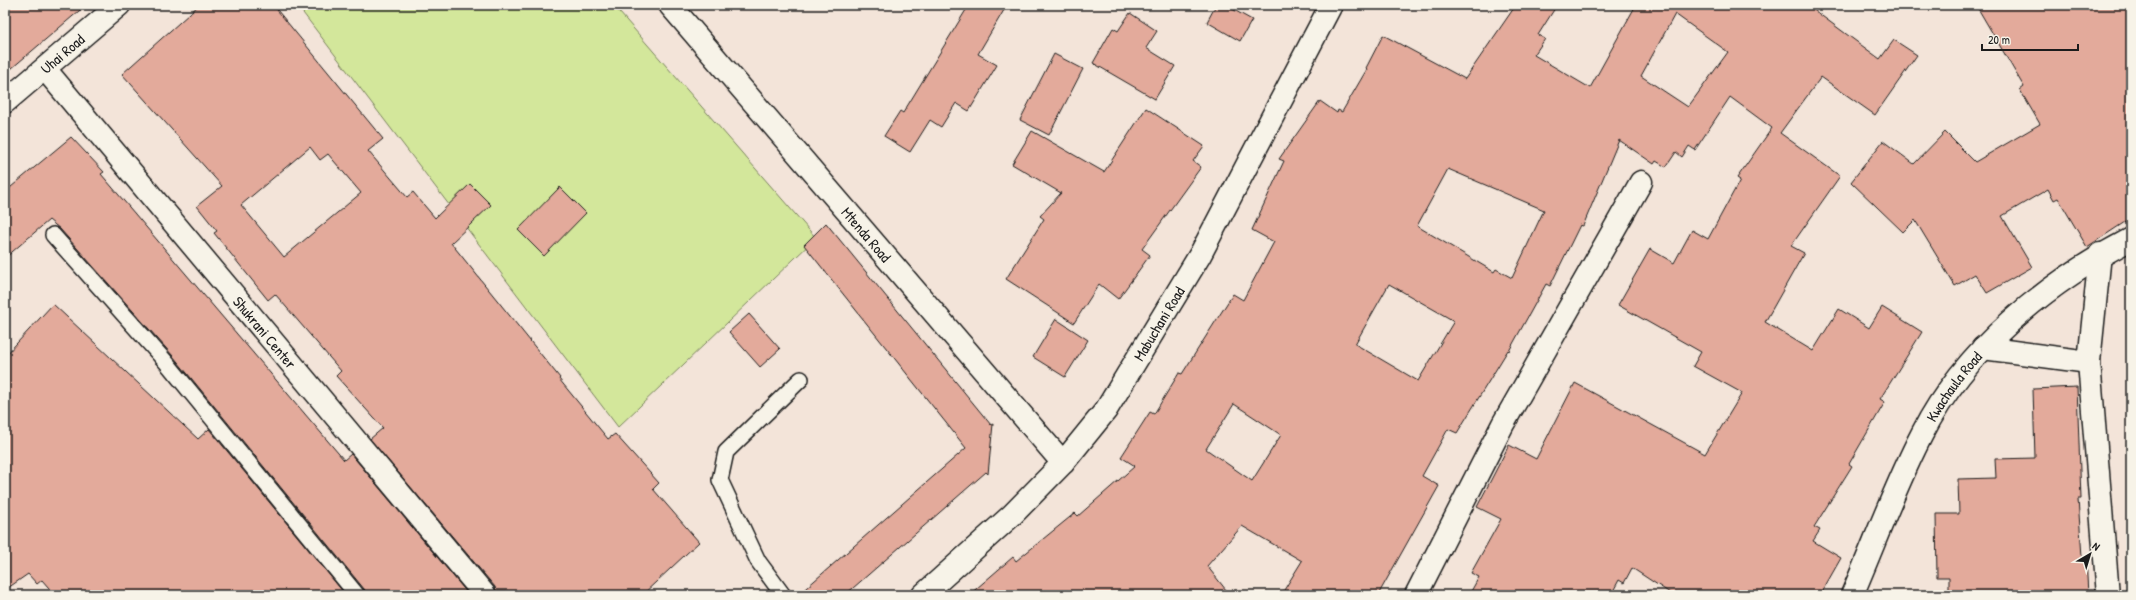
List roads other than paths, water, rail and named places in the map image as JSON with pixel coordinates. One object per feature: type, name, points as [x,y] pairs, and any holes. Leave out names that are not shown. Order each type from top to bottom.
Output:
[{"type":"street","name":"Uhai Road","points":[[5,102],[119,5]]},
{"type":"street","name":"Mtenda Road","points":[[670,5],[1062,463]]},
{"type":"street","name":"Mabuchani Road","points":[[923,595],[1012,515],[1062,463],[1106,410],[1200,255],[1332,5]]},
{"type":"street","name":"Shukrani Center","points":[[44,69],[485,595]]},
{"type":"street","points":[[1416,595],[1504,424],[1641,182]]},
{"type":"street","name":"Kwachaula Road","points":[[1852,595],[1922,433],[1949,389],[1983,348],[2035,301],[2100,254],[2131,239]]},
{"type":"street","points":[[2100,254],[2089,362],[2108,595]]},
{"type":"street","points":[[1983,348],[2089,362]]},
{"type":"lane","points":[[53,235],[166,362],[357,595]]},
{"type":"lane","points":[[783,595],[758,561],[720,480],[726,452],[801,379]]}]
